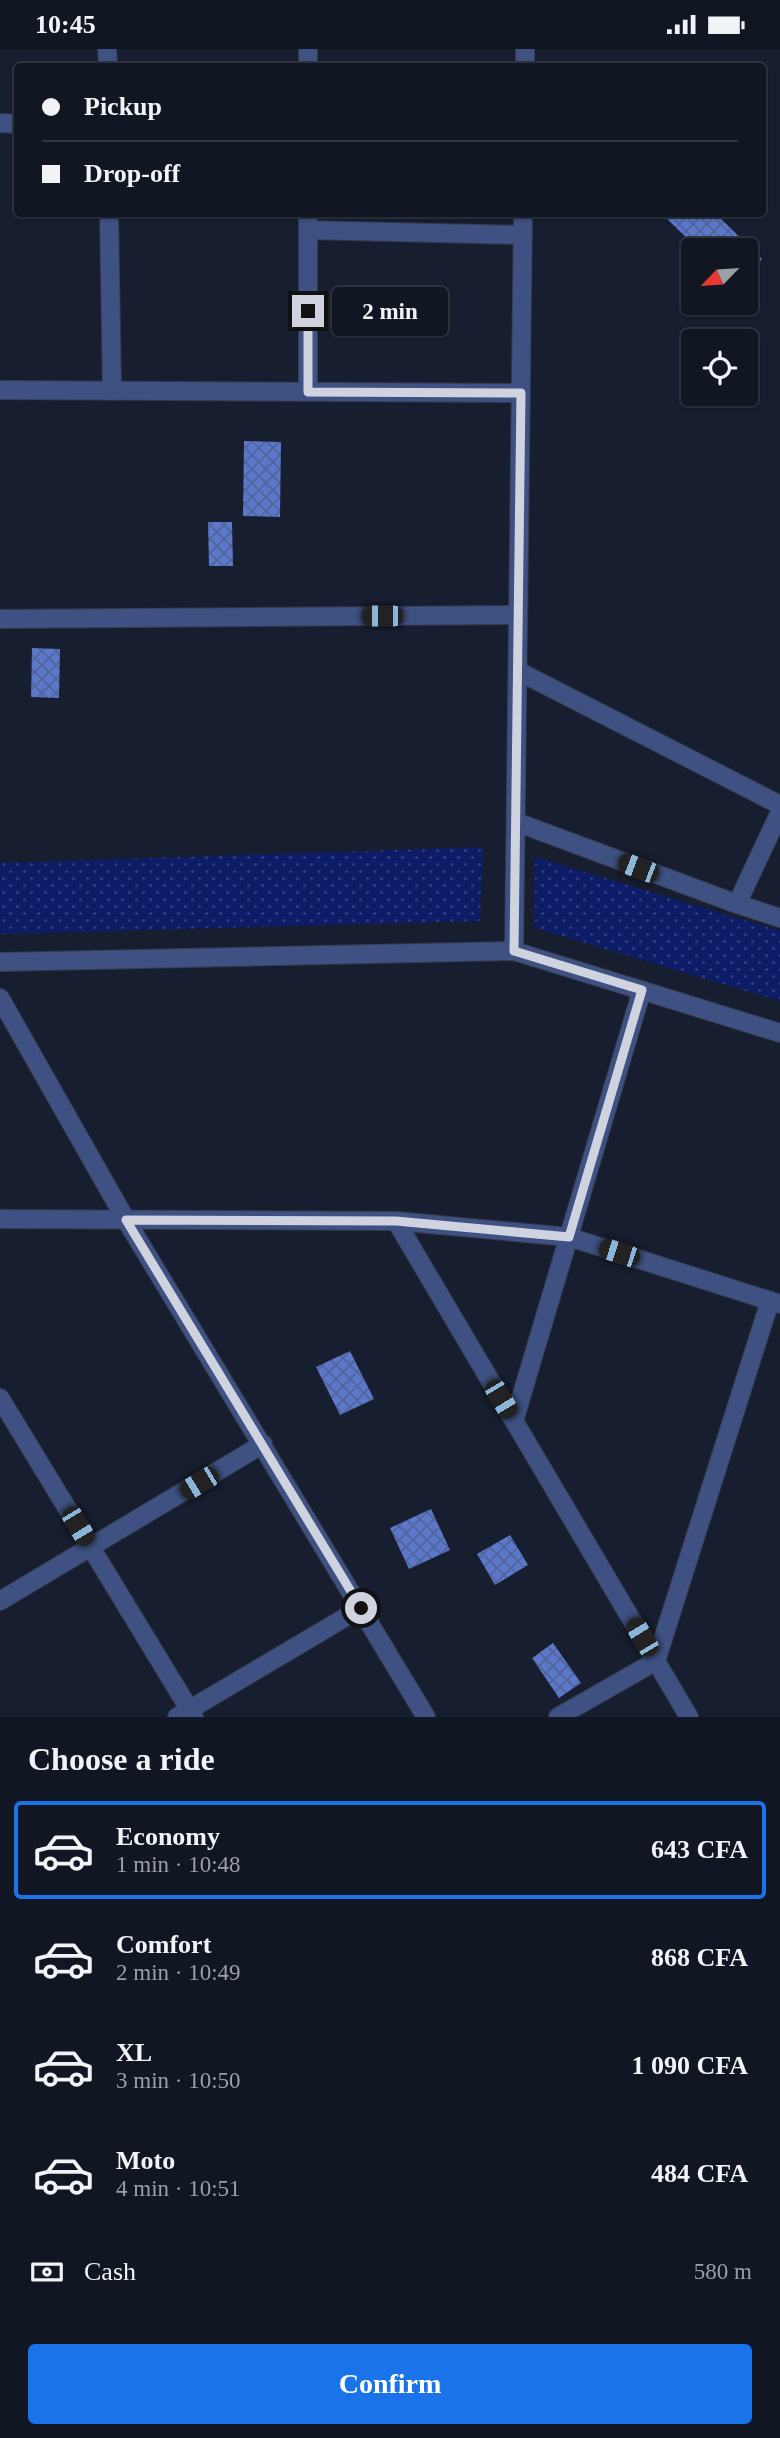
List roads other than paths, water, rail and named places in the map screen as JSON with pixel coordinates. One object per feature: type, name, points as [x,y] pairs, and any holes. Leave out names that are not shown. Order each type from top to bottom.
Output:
[{"type":"street","points":[[109,217],[112,391]]},
{"type":"street","points":[[514,951],[523,217]]},
{"type":"street","points":[[308,392],[308,222],[523,235]]},
{"type":"street","points":[[0,390],[521,393]]},
{"type":"street","points":[[0,619],[518,615]]},
{"type":"street","points":[[518,671],[780,805]]},
{"type":"street","points":[[737,904],[780,812]]},
{"type":"street","points":[[516,822],[780,918]]},
{"type":"street","points":[[0,963],[514,951],[780,1033]]},
{"type":"street","points":[[514,1421],[642,990]]},
{"type":"street","points":[[0,998],[126,1220],[426,1717]]},
{"type":"street","points":[[0,1219],[396,1221],[569,1237],[775,1303],[656,1661],[558,1717]]},
{"type":"street","points":[[396,1221],[689,1717]]},
{"type":"street","points":[[0,1398],[91,1547],[186,1714],[361,1608]]},
{"type":"street","points":[[0,1601],[263,1444]]}]
